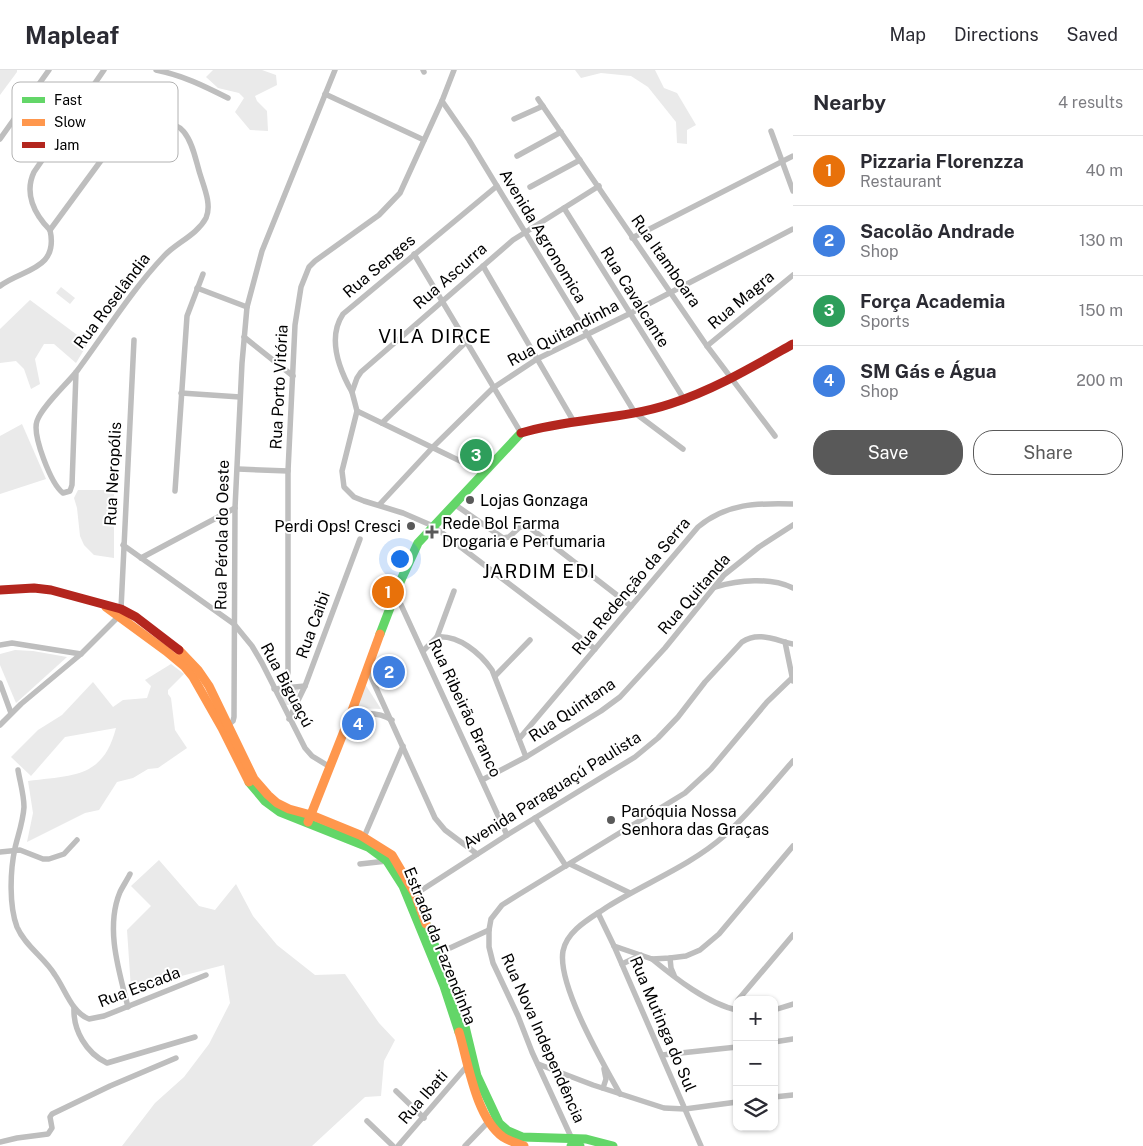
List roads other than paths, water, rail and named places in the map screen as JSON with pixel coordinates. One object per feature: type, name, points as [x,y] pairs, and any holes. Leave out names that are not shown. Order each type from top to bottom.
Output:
[{"type":"main road","points":[[310,818],[414,550],[422,537],[485,474],[521,433],[544,426],[635,412],[684,399],[730,379],[793,344]]},
{"type":"main road","name":"Estrada da Fazendinha","points":[[0,590],[34,588],[51,590],[104,606],[119,613],[184,666],[225,726],[242,770],[250,784],[270,806],[280,812],[310,818],[364,837],[392,855],[462,1014],[476,1076],[492,1119],[514,1135],[573,1143],[598,1141],[613,1146]]},
{"type":"main road","name":"Estrada da Fazendinha","points":[[310,818],[368,847],[387,861],[412,897],[455,1018],[467,1066],[492,1119],[503,1137],[524,1146]]},
{"type":"main road","name":"Estrada da Fazendinha","points":[[573,1143],[580,1146]]},
{"type":"street","points":[[40,82],[49,70]]},
{"type":"street","points":[[96,82],[104,70]]},
{"type":"street","points":[[156,70],[183,76],[228,98]]},
{"type":"street","name":"Rua Pérola do Oeste","points":[[225,726],[233,721],[234,717],[235,508],[240,397],[247,308],[262,252],[335,70]]},
{"type":"street","name":"Rua Porto Vitória","points":[[288,687],[288,472],[298,303],[301,287],[310,267],[325,253],[373,220],[392,203],[400,192],[442,101],[454,70]]},
{"type":"street","points":[[325,94],[424,140]]},
{"type":"street","name":"Rua Itamboara","points":[[538,99],[730,379],[775,436]]},
{"type":"street","name":"Avenida Agronomica","points":[[442,101],[469,140],[635,412]]},
{"type":"street","points":[[514,119],[543,106]]},
{"type":"street","points":[[0,139],[12,122]]},
{"type":"street","name":"Rua Roselândia","points":[[76,372],[72,485],[70,491],[63,493],[54,485],[37,440],[35,429],[39,415],[76,372],[141,282],[165,255],[195,231],[206,218],[208,209],[206,192],[192,146],[184,131],[178,126]]},
{"type":"street","points":[[771,131],[793,191]]},
{"type":"street","points":[[517,156],[562,132]]},
{"type":"street","points":[[632,238],[793,156]]},
{"type":"street","points":[[530,187],[580,160]]},
{"type":"street","points":[[0,286],[13,278],[34,270],[44,260],[51,247],[52,238],[50,230],[41,221],[29,192],[30,181],[43,162]]},
{"type":"street","name":"Rua Roselândia","points":[[50,230],[101,162]]},
{"type":"street","name":"Rua Senges","points":[[352,392],[342,373],[337,354],[335,329],[339,320],[414,254],[497,186]]},
{"type":"street","name":"Rua Ascurra","points":[[352,392],[361,372],[483,266],[525,232],[598,186]]},
{"type":"street","name":"Rua Cavalcante","points":[[564,208],[684,399]]},
{"type":"street","name":"Rua Quitandinha","points":[[379,505],[433,447],[493,388],[537,359],[629,314],[793,229]]},
{"type":"street","points":[[414,254],[521,433]]},
{"type":"street","points":[[483,266],[574,422]]},
{"type":"street","points":[[174,491],[187,316],[203,274]]},
{"type":"street","name":"Rua Magra","points":[[707,346],[793,275]]},
{"type":"street","points":[[197,288],[247,308]]},
{"type":"street","points":[[244,337],[293,376]]},
{"type":"street","name":"Rua Neropólis","points":[[119,613],[134,340]]},
{"type":"street","points":[[382,423],[466,342]]},
{"type":"street","points":[[352,392],[357,411],[344,459],[342,480],[344,487],[354,497],[364,502],[414,517],[433,526],[595,649]]},
{"type":"street","points":[[182,393],[240,397]]},
{"type":"street","points":[[357,411],[485,474]]},
{"type":"street","points":[[635,412],[684,449]]},
{"type":"street","points":[[238,469],[288,472]]},
{"type":"street","points":[[454,504],[503,538],[509,537],[522,526],[529,527],[631,606]]},
{"type":"street","name":"Rua Redenção da Serra","points":[[519,739],[689,536],[705,521],[718,512],[752,505],[793,504]]},
{"type":"street","points":[[141,558],[235,508]]},
{"type":"street","name":"Rua Quitanda","points":[[665,648],[724,575],[743,558],[793,525]]},
{"type":"street","name":"Rua Caibi","points":[[289,719],[305,686],[360,539]]},
{"type":"street","name":"Rua Biguaçú","points":[[123,545],[234,624],[257,654],[305,748],[320,762],[330,766]]},
{"type":"street","points":[[715,587],[727,583],[757,581],[778,583],[793,588]]},
{"type":"street","points":[[424,651],[437,637],[454,590]]},
{"type":"street","name":"Rua Ribeirão Branco","points":[[396,594],[507,834]]},
{"type":"street","points":[[0,724],[81,654],[119,613]]},
{"type":"street","name":"Avenida Paraguaçú Paulista","points":[[412,897],[507,834],[628,762],[652,744],[678,717],[705,682],[742,642],[754,636],[793,644]]},
{"type":"street","points":[[437,637],[447,637],[468,646],[486,662],[495,676],[526,757]]},
{"type":"street","points":[[495,676],[530,640]]},
{"type":"street","points":[[437,954],[489,930],[491,919],[502,905],[685,793],[711,769],[767,702],[792,680],[785,642]]},
{"type":"street","points":[[0,645],[12,643],[81,654]]},
{"type":"street","name":"Rua Quintana","points":[[482,780],[526,757],[613,703],[627,691],[665,648]]},
{"type":"street","points":[[367,667],[435,818],[445,830],[477,854]]},
{"type":"street","points":[[0,683],[11,714]]},
{"type":"street","points":[[274,690],[305,686]]},
{"type":"street","points":[[350,716],[375,713],[384,715],[392,720]]},
{"type":"street","points":[[364,837],[403,746]]},
{"type":"street","points":[[618,1093],[571,994],[563,969],[564,946],[571,935],[582,924],[598,913],[682,865],[724,837],[793,761]]},
{"type":"street","points":[[18,770],[24,808],[15,850],[12,903],[18,928],[22,936],[53,971],[74,1008],[74,1020],[85,1045],[97,1058],[107,1063],[195,1037]]},
{"type":"street","points":[[535,818],[568,865],[630,893]]},
{"type":"street","points":[[0,852],[24,851],[43,859],[49,859],[64,854],[77,840]]},
{"type":"street","points":[[614,946],[652,959],[686,956],[700,950],[714,939],[793,846]]},
{"type":"street","points":[[360,864],[387,861]]},
{"type":"street","points":[[128,1007],[116,954],[114,931],[116,908],[120,892],[130,874]]},
{"type":"street","name":"Rua Mutinga do Sul","points":[[598,913],[622,964],[700,1146]]},
{"type":"street","name":"Rua Nova Independência","points":[[489,930],[489,947],[493,963],[573,1143]]},
{"type":"street","points":[[742,996],[793,935]]},
{"type":"street","points":[[622,964],[641,956]]},
{"type":"street","points":[[670,958],[674,975]]},
{"type":"street","points":[[652,959],[714,1002],[733,1010]]},
{"type":"street","name":"Rua Escada","points":[[74,1008],[89,1019],[104,1016],[206,975]]},
{"type":"street","points":[[778,1009],[793,1004]]},
{"type":"street","points":[[778,1041],[793,1039]]},
{"type":"street","points":[[662,1056],[733,1047]]},
{"type":"street","points":[[0,1142],[48,1134],[52,1128],[50,1117],[52,1114],[110,1086],[176,1058]]},
{"type":"street","points":[[538,1064],[664,1108],[684,1109],[733,1103]]},
{"type":"street","points":[[603,1064],[606,1079],[603,1088]]},
{"type":"street","name":"Rua Ibati","points":[[398,1146],[467,1066]]},
{"type":"street","points":[[543,1074],[552,1069]]},
{"type":"street","points":[[396,1091],[424,1118]]},
{"type":"street","points":[[778,1097],[793,1095]]},
{"type":"street","points":[[465,1146],[492,1119]]},
{"type":"street","points":[[367,1121],[393,1146]]},
{"type":"place","name":"Força Academia","points":[[476,455]]},
{"type":"place","name":"Lojas Gonzaga","points":[[470,500]]},
{"type":"place","name":"Perdi Ops! Cresci","points":[[411,526]]},
{"type":"place","name":"Rede Bol Farma Drogaria e Perfumaria","points":[[432,532]]},
{"type":"place","name":"Pizzaria Florenzza","points":[[388,592]]},
{"type":"place","name":"Sacolão Andrade","points":[[389,672]]},
{"type":"place","name":"SM Gás e Água","points":[[358,724]]},
{"type":"place","name":"Paróquia Nossa Senhora das Graças","points":[[611,820]]},
{"type":"district","name":"VILA DIRCE","points":[[435,336]]},
{"type":"district","name":"JARDIM EDI","points":[[539,571]]}]
